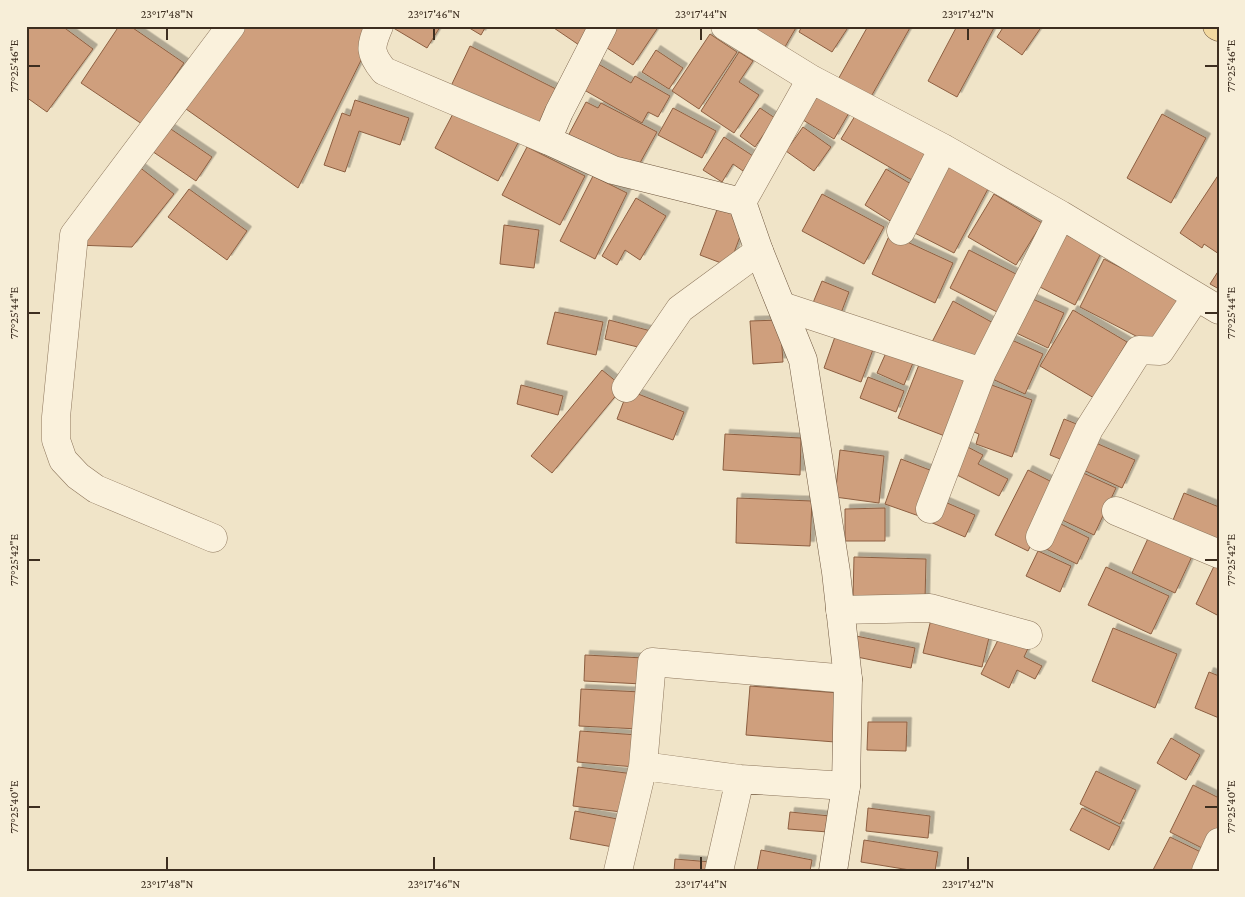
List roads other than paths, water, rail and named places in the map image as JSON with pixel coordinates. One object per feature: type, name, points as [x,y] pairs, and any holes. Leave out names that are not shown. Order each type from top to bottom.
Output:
[{"type":"street","points":[[213,538],[96,489],[78,476],[63,460],[56,440],[56,417],[74,235],[231,26]]},
{"type":"street","points":[[379,26],[372,46],[374,59],[384,71],[613,170],[742,202]]},
{"type":"street","points":[[547,140],[604,26]]},
{"type":"street","points":[[725,26],[811,79],[943,148],[1061,215],[1207,304],[1160,351],[1139,350],[1089,429],[1040,537]]},
{"type":"street","points":[[811,79],[742,202],[759,251],[803,360],[834,560],[848,679],[846,786],[833,871]]},
{"type":"street","points":[[901,231],[943,148]]},
{"type":"street","points":[[930,509],[982,372],[1061,215]]},
{"type":"street","points":[[626,388],[680,309],[759,251]]},
{"type":"street","points":[[782,306],[982,372]]},
{"type":"street","points":[[1116,511],[1219,554]]},
{"type":"street","points":[[840,610],[930,608],[1028,635]]},
{"type":"street","points":[[618,871],[643,766],[652,662],[848,679]]},
{"type":"street","points":[[643,766],[740,779],[846,786]]},
{"type":"street","points":[[719,871],[740,779]]},
{"type":"street","points":[[1206,871],[1219,842]]}]
